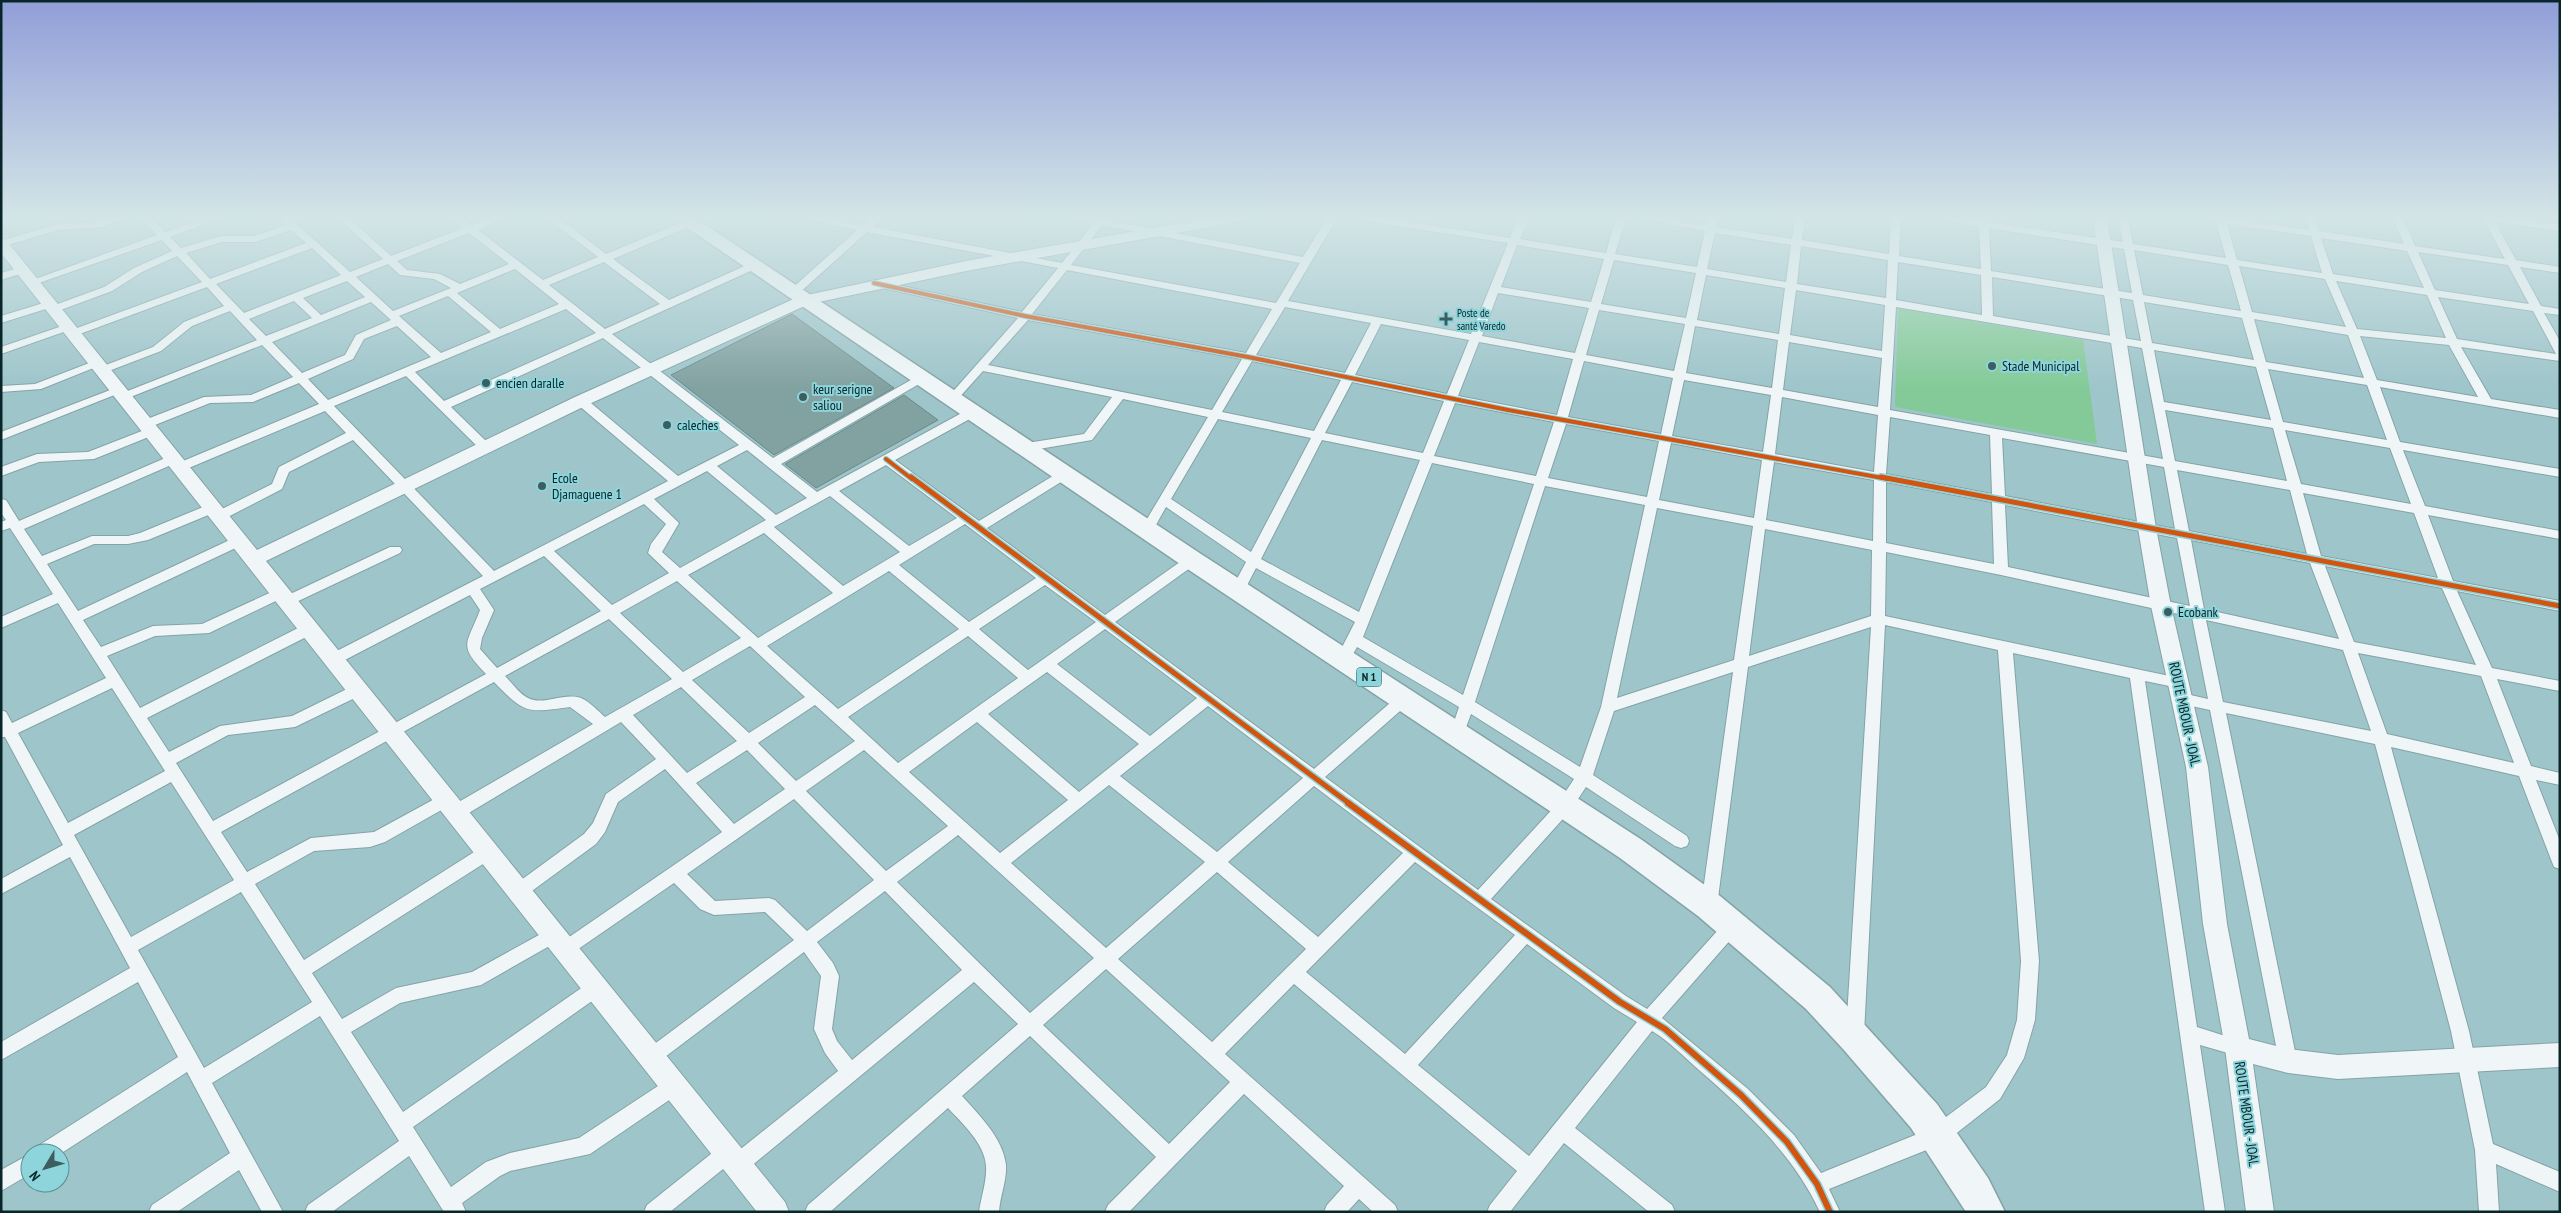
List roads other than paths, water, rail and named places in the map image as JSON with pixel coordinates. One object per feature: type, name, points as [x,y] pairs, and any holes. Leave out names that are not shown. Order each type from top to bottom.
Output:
[{"type":"highway","name":"N 1","points":[[766,275],[1238,590],[1349,649],[1403,700],[1630,849],[1734,924],[1818,998],[1924,1116],[1976,1191],[1986,1212]]},
{"type":"main road","points":[[254,559],[485,447],[650,370],[799,296],[919,275]]},
{"type":"main road","name":"ROUTE MBOUR - JOAL","points":[[2110,275],[2147,528],[2161,606],[2197,767],[2216,924],[2238,1048],[2260,1212]]},
{"type":"main road","points":[[27,276],[775,1212]]},
{"type":"main road","points":[[2238,1048],[2288,1061],[2338,1067],[2560,1055]]},
{"type":"street","points":[[1,277],[32,275]]},
{"type":"street","points":[[1,320],[108,290],[131,275]]},
{"type":"street","points":[[200,275],[492,577]]},
{"type":"street","points":[[1,351],[71,330],[231,275]]},
{"type":"street","points":[[346,275],[439,358]]},
{"type":"street","points":[[241,318],[355,275]]},
{"type":"street","points":[[421,275],[436,276],[454,290],[498,333]]},
{"type":"street","points":[[1,472],[37,458],[90,456],[208,400],[245,400],[301,379],[349,357],[360,337],[454,290],[493,275]]},
{"type":"street","points":[[530,275],[816,498]]},
{"type":"street","points":[[543,284],[565,275]]},
{"type":"street","points":[[627,275],[667,304]]},
{"type":"street","points":[[443,406],[734,275]]},
{"type":"street","points":[[799,296],[820,275]]},
{"type":"street","points":[[210,830],[611,612],[886,459],[963,405],[982,367],[1058,275]]},
{"type":"street","points":[[1102,275],[1378,320],[2560,535]]},
{"type":"street","points":[[1147,529],[1298,275]]},
{"type":"street","points":[[1500,275],[1349,649],[1467,703],[1585,776],[1680,841]]},
{"type":"street","points":[[1457,734],[1561,420],[1578,357],[1604,275]]},
{"type":"street","points":[[1480,899],[1564,807],[1585,776],[1608,706],[1650,502],[1701,275]]},
{"type":"street","points":[[1723,275],[2372,383],[2486,400],[2560,414]]},
{"type":"street","points":[[1710,906],[1792,275]]},
{"type":"street","points":[[1855,1038],[1878,619],[1880,477],[1886,355],[1893,275]]},
{"type":"street","points":[[1986,275],[1988,318]]},
{"type":"street","points":[[2002,275],[2353,332],[2453,342],[2560,358]]},
{"type":"street","points":[[2135,275],[2146,345],[2198,613],[2288,1061]]},
{"type":"street","points":[[2235,275],[2316,561],[2349,646],[2381,739],[2467,1060],[2485,1150],[2488,1212]]},
{"type":"street","points":[[2307,275],[2560,312]]},
{"type":"street","points":[[2328,275],[2353,332],[2448,586],[2487,673],[2560,862]]},
{"type":"street","points":[[2424,275],[2453,342],[2486,400]]},
{"type":"street","points":[[2520,275],[2560,352]]},
{"type":"street","points":[[874,283],[1025,316],[1248,357],[1561,420],[1666,437],[2560,606]]},
{"type":"street","points":[[1494,289],[1886,355]]},
{"type":"street","points":[[296,297],[319,319]]},
{"type":"street","points":[[1,436],[264,341],[373,298]]},
{"type":"street","points":[[10,525],[326,405],[568,304]]},
{"type":"street","points":[[1,389],[37,386],[157,349],[169,342],[188,324],[231,307]]},
{"type":"street","points":[[1238,590],[1378,320]]},
{"type":"street","points":[[982,367],[1540,481],[1878,548],[2001,570],[2349,646],[2560,686]]},
{"type":"street","points":[[407,371],[485,447]]},
{"type":"street","points":[[772,464],[922,378]]},
{"type":"street","points":[[1026,447],[1088,437],[1119,396]]},
{"type":"street","points":[[580,402],[677,482]]},
{"type":"street","points":[[2158,405],[2560,473]]},
{"type":"street","points":[[1996,433],[2001,570]]},
{"type":"street","points":[[39,562],[92,540],[128,540],[216,512],[278,486],[280,475],[290,466],[354,434]]},
{"type":"street","points":[[334,659],[748,445]]},
{"type":"street","points":[[886,459],[1107,621],[1414,852],[1620,1002],[1650,1019],[1685,1047],[1766,1120],[1787,1142],[1817,1184],[1830,1212]]},
{"type":"street","points":[[708,466],[842,593]]},
{"type":"street","points":[[979,527],[1065,474]]},
{"type":"street","points":[[830,490],[908,553]]},
{"type":"street","points":[[645,498],[673,523],[658,544],[655,552],[1388,1212]]},
{"type":"street","points":[[1164,500],[1253,560],[1362,620]]},
{"type":"street","points":[[1,503],[10,525],[39,562],[453,1206],[493,1169],[510,1162],[583,1147],[674,1086]]},
{"type":"street","points":[[128,947],[311,845],[370,840],[451,806],[604,725],[682,679],[842,593],[966,518]]},
{"type":"street","points":[[75,618],[239,540]]},
{"type":"street","points":[[98,654],[153,631],[204,629],[395,550]]},
{"type":"street","points":[[545,550],[748,742],[794,791],[974,971],[1169,1157]]},
{"type":"street","points":[[898,771],[1192,560]]},
{"type":"street","points":[[890,564],[1028,678]]},
{"type":"street","points":[[837,717],[1048,578]]},
{"type":"street","points":[[472,588],[487,610],[472,649],[521,701],[529,705],[578,702],[604,725]]},
{"type":"street","points":[[1,624],[61,596]]},
{"type":"street","points":[[1608,706],[1740,666],[1878,619],[2137,674],[2217,705],[2560,779]]},
{"type":"street","points":[[138,716],[309,629]]},
{"type":"street","points":[[1817,1184],[1938,1136],[1993,1093],[2015,1058],[2026,1020],[2030,961],[2005,646]]},
{"type":"street","points":[[1047,664],[1151,745]]},
{"type":"street","points":[[2137,674],[2215,1212]]},
{"type":"street","points":[[115,680],[4,726],[69,840],[273,1212]]},
{"type":"street","points":[[1,887],[225,730],[296,721],[358,690]]},
{"type":"street","points":[[686,782],[816,698]]},
{"type":"street","points":[[1000,863],[1208,698]]},
{"type":"street","points":[[815,1212],[1403,700]]},
{"type":"street","points":[[623,714],[733,833]]},
{"type":"street","points":[[977,714],[1079,801]]},
{"type":"street","points":[[339,1030],[396,996],[475,979],[559,942],[675,872],[865,742]]},
{"type":"street","points":[[519,891],[590,838],[599,827],[612,798],[666,760]]},
{"type":"street","points":[[1110,777],[1217,862],[1319,948]]},
{"type":"street","points":[[651,1057],[959,826]]},
{"type":"street","points":[[301,971],[488,852]]},
{"type":"street","points":[[1213,1054],[1414,852]]},
{"type":"street","points":[[675,872],[706,904],[714,908],[758,904],[770,905],[806,941],[827,968],[830,976],[823,1029],[825,1037],[851,1073]]},
{"type":"street","points":[[1497,1212],[1650,1019],[1734,924]]},
{"type":"street","points":[[1406,1065],[1527,933]]},
{"type":"street","points":[[1,1052],[141,971]]},
{"type":"street","points":[[654,1212],[733,1159],[851,1073],[974,971]]},
{"type":"street","points":[[1294,973],[1531,1170]]},
{"type":"street","points":[[400,1125],[596,988]]},
{"type":"street","points":[[201,1080],[323,1005]]},
{"type":"street","points":[[2189,1034],[2238,1048]]},
{"type":"street","points":[[61,1143],[190,1060]]},
{"type":"street","points":[[1115,1212],[1243,1082]]},
{"type":"street","points":[[950,1095],[989,1144],[994,1154],[996,1166],[989,1212]]},
{"type":"street","points":[[1563,1130],[1665,1212]]},
{"type":"street","points":[[315,1212],[412,1143]]},
{"type":"street","points":[[2485,1150],[2560,1182]]},
{"type":"street","points":[[159,1212],[243,1156]]},
{"type":"street","points":[[1,1181],[20,1169]]},
{"type":"street","points":[[1334,1212],[1358,1185]]},
{"type":"place","name":"Poste de santé Varedo","points":[[1446,319]]},
{"type":"place","name":"Stade Municipal","points":[[1992,366]]},
{"type":"place","name":"encien daralle","points":[[486,383]]},
{"type":"place","name":"keur serigne saliou","points":[[803,397]]},
{"type":"place","name":"caleches","points":[[667,425]]},
{"type":"place","name":"Ecole Djamaguene 1","points":[[542,486]]},
{"type":"place","name":"Ecobank","points":[[2168,612]]}]
